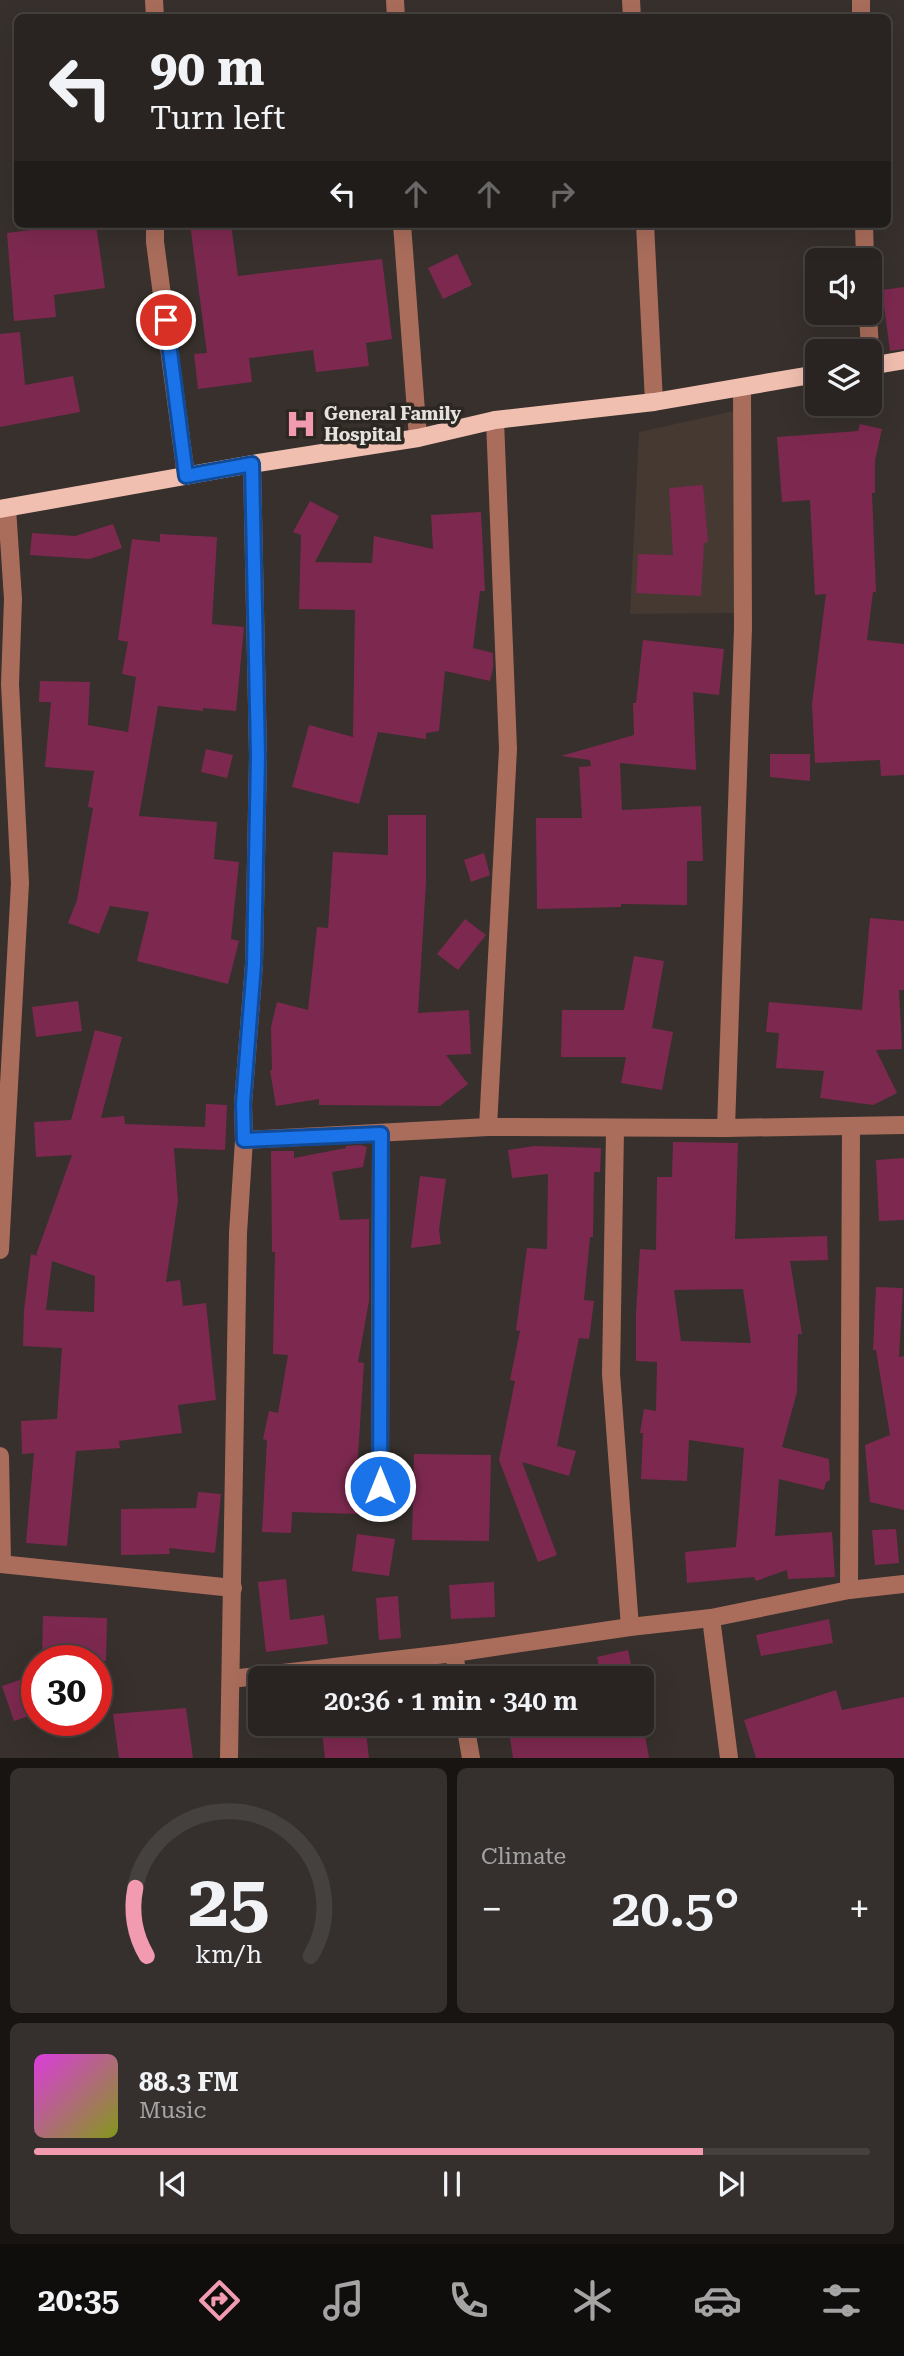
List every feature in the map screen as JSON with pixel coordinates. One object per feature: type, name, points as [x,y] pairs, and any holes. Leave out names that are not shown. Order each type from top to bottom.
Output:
[{"type":"main road","points":[[882,363],[904,360]]},
{"type":"main road","points":[[4,509],[252,464],[418,438],[495,420],[654,402],[805,376]]},
{"type":"street","points":[[155,228],[186,476]]},
{"type":"street","points":[[402,228],[418,438]]},
{"type":"street","points":[[645,228],[654,402]]},
{"type":"street","points":[[864,228],[865,248]]},
{"type":"street","points":[[726,1128],[743,628],[742,387]]},
{"type":"street","points":[[488,1127],[508,749],[495,420]]},
{"type":"street","points":[[229,1758],[237,1233],[244,1140],[243,1104],[254,964],[258,756],[252,464]]},
{"type":"street","points":[[0,1250],[20,883],[10,684],[13,599],[4,509]]},
{"type":"street","points":[[244,1140],[488,1127],[615,1129],[904,1125]]},
{"type":"street","points":[[849,1590],[851,1127]]},
{"type":"street","points":[[615,1129],[611,1374],[629,1627]]},
{"type":"street","points":[[380,1486],[381,1134]]},
{"type":"street","points":[[0,1456],[1,1564],[233,1588]]},
{"type":"street","points":[[231,1679],[454,1653],[629,1627],[711,1618],[849,1590],[904,1584]]},
{"type":"street","points":[[711,1618],[729,1758]]},
{"type":"street","points":[[454,1653],[456,1666]]},
{"type":"street","points":[[467,1736],[471,1758]]},
{"type":"shaded area","points":[[734,411],[738,613],[630,614],[639,432]]},
{"type":"building","points":[[47,228],[97,228],[105,288],[54,295],[56,317],[14,321],[7,233]]},
{"type":"building","points":[[191,228],[232,228],[238,276],[382,259],[392,339],[366,343],[369,366],[316,372],[313,350],[249,358],[252,382],[198,389],[194,354],[207,353]]},
{"type":"building","points":[[457,254],[472,285],[443,299],[428,268]]},
{"type":"building","points":[[904,287],[904,349],[890,351],[882,290]]},
{"type":"building","points":[[20,332],[25,385],[73,376],[80,412],[0,427],[0,334]]},
{"type":"building","points":[[860,424],[882,429],[875,460],[875,493],[872,493],[876,592],[873,592],[867,640],[904,644],[904,775],[881,776],[880,760],[815,763],[812,704],[826,594],[815,595],[810,500],[782,502],[777,437],[858,431]]},
{"type":"building","points":[[703,485],[708,542],[704,543],[701,596],[636,593],[638,554],[673,555],[669,488]]},
{"type":"building","points":[[310,501],[339,516],[315,562],[372,563],[374,536],[433,549],[431,515],[481,512],[485,591],[480,591],[473,648],[493,653],[490,681],[445,671],[439,731],[426,733],[426,739],[378,732],[359,804],[292,787],[309,725],[353,737],[355,610],[299,609],[301,535],[293,532]]},
{"type":"building","points":[[113,524],[122,548],[90,559],[30,555],[32,533],[75,536]]},
{"type":"building","points":[[160,534],[217,537],[212,624],[244,627],[236,711],[203,708],[203,711],[158,706],[139,816],[217,822],[214,859],[239,862],[231,939],[239,941],[228,984],[137,961],[149,912],[110,906],[99,934],[68,923],[77,900],[93,808],[88,807],[94,771],[45,767],[51,702],[39,702],[40,681],[90,682],[88,725],[128,732],[136,677],[122,674],[128,642],[118,640],[132,539],[160,542]]},
{"type":"building","points":[[643,640],[724,649],[719,695],[693,692],[696,770],[620,763],[622,810],[701,806],[703,861],[687,861],[687,905],[621,904],[621,907],[537,909],[536,818],[582,818],[579,767],[591,766],[590,760],[561,756],[634,735],[633,703],[636,703]]},
{"type":"building","points":[[206,749],[233,755],[227,778],[201,772]]},
{"type":"building","points":[[770,754],[810,754],[810,781],[770,777]]},
{"type":"building","points":[[388,815],[426,815],[426,882],[418,1013],[469,1010],[471,1054],[446,1055],[468,1084],[440,1106],[319,1105],[319,1099],[276,1106],[270,1070],[271,1027],[277,1002],[308,1010],[317,927],[328,928],[333,852],[388,855]]},
{"type":"building","points":[[484,853],[490,875],[471,882],[464,860]]},
{"type":"building","points":[[870,918],[904,921],[904,990],[899,990],[902,1049],[876,1050],[897,1093],[873,1105],[820,1098],[824,1071],[776,1068],[779,1033],[766,1032],[769,1002],[862,1010]]},
{"type":"building","points":[[465,919],[486,935],[458,970],[437,954]]},
{"type":"building","points":[[634,956],[664,961],[652,1028],[673,1032],[662,1090],[621,1083],[626,1057],[561,1057],[562,1010],[624,1010]]},
{"type":"building","points":[[78,1001],[82,1031],[36,1037],[32,1007]]},
{"type":"building","points":[[95,1030],[122,1037],[101,1118],[124,1116],[125,1124],[205,1127],[206,1104],[227,1105],[225,1150],[174,1148],[178,1201],[166,1282],[180,1280],[183,1306],[206,1303],[216,1400],[178,1405],[182,1433],[119,1441],[120,1448],[76,1451],[67,1546],[26,1543],[34,1453],[22,1454],[21,1421],[57,1419],[62,1348],[23,1346],[24,1310],[31,1254],[40,1257],[36,1255],[72,1155],[36,1157],[34,1122],[71,1120]],"holes":[[[52,1261],[95,1276],[94,1312],[46,1310]]]},
{"type":"building","points":[[673,1142],[738,1143],[735,1239],[827,1236],[828,1260],[790,1261],[802,1334],[798,1334],[797,1392],[782,1447],[829,1459],[830,1480],[826,1482],[824,1490],[779,1479],[775,1536],[832,1532],[835,1577],[788,1579],[787,1570],[756,1581],[754,1577],[687,1583],[685,1552],[736,1547],[744,1448],[689,1440],[687,1481],[641,1479],[643,1433],[640,1433],[644,1409],[656,1411],[657,1362],[636,1361],[640,1249],[656,1250],[657,1177],[672,1177]],"holes":[[[743,1289],[751,1343],[681,1341],[674,1290]]]},
{"type":"building","points":[[360,1145],[367,1147],[363,1167],[332,1172],[340,1220],[369,1219],[369,1301],[358,1362],[364,1363],[357,1470],[360,1470],[359,1514],[292,1512],[291,1533],[262,1532],[267,1440],[263,1439],[269,1411],[278,1413],[288,1355],[273,1354],[275,1252],[272,1252],[271,1151],[294,1151],[294,1158]]},
{"type":"building","points":[[534,1146],[601,1148],[600,1172],[594,1172],[593,1237],[590,1237],[584,1300],[594,1301],[589,1339],[579,1338],[557,1446],[576,1451],[569,1476],[522,1462],[557,1555],[538,1562],[499,1460],[515,1381],[510,1380],[520,1331],[516,1330],[527,1248],[547,1249],[548,1174],[512,1178],[508,1150]]},
{"type":"building","points":[[904,1158],[904,1220],[879,1221],[876,1160]]},
{"type":"building","points":[[420,1176],[446,1179],[439,1230],[441,1244],[411,1248]]},
{"type":"building","points":[[876,1287],[903,1288],[899,1357],[904,1356],[904,1510],[870,1502],[865,1445],[890,1435],[876,1350],[873,1350]]},
{"type":"building","points":[[414,1454],[491,1455],[489,1541],[412,1540]]},
{"type":"building","points":[[198,1492],[221,1494],[215,1553],[169,1548],[170,1554],[121,1555],[121,1509],[196,1508]]},
{"type":"building","points":[[896,1529],[899,1563],[875,1565],[872,1530]]},
{"type":"building","points":[[357,1534],[395,1539],[389,1576],[352,1571]]},
{"type":"building","points":[[286,1579],[290,1620],[324,1615],[328,1644],[266,1652],[258,1582]]},
{"type":"building","points":[[494,1582],[495,1617],[451,1619],[449,1585]]},
{"type":"building","points":[[398,1596],[401,1638],[379,1640],[376,1598]]},
{"type":"building","points":[[43,1616],[107,1618],[106,1645],[42,1645]]},
{"type":"building","points":[[829,1619],[833,1643],[761,1656],[756,1635]]},
{"type":"building","points":[[628,1650],[631,1666],[599,1666],[597,1657]]},
{"type":"building","points":[[21,1680],[21,1719],[14,1721],[2,1686]]},
{"type":"building","points":[[836,1690],[842,1710],[904,1697],[904,1758],[756,1758],[744,1720]]},
{"type":"building","points":[[186,1708],[193,1758],[119,1758],[113,1714]]},
{"type":"building","points":[[322,1736],[366,1736],[369,1758],[325,1758]]},
{"type":"building","points":[[510,1736],[645,1736],[649,1758],[513,1758]]},
{"type":"place","name":"General Family Hospital","points":[[301,424]]},
{"type":"route","points":[[166,320],[186,476],[252,464],[258,756],[254,964],[243,1104],[244,1140],[381,1134],[380,1486]]}]
